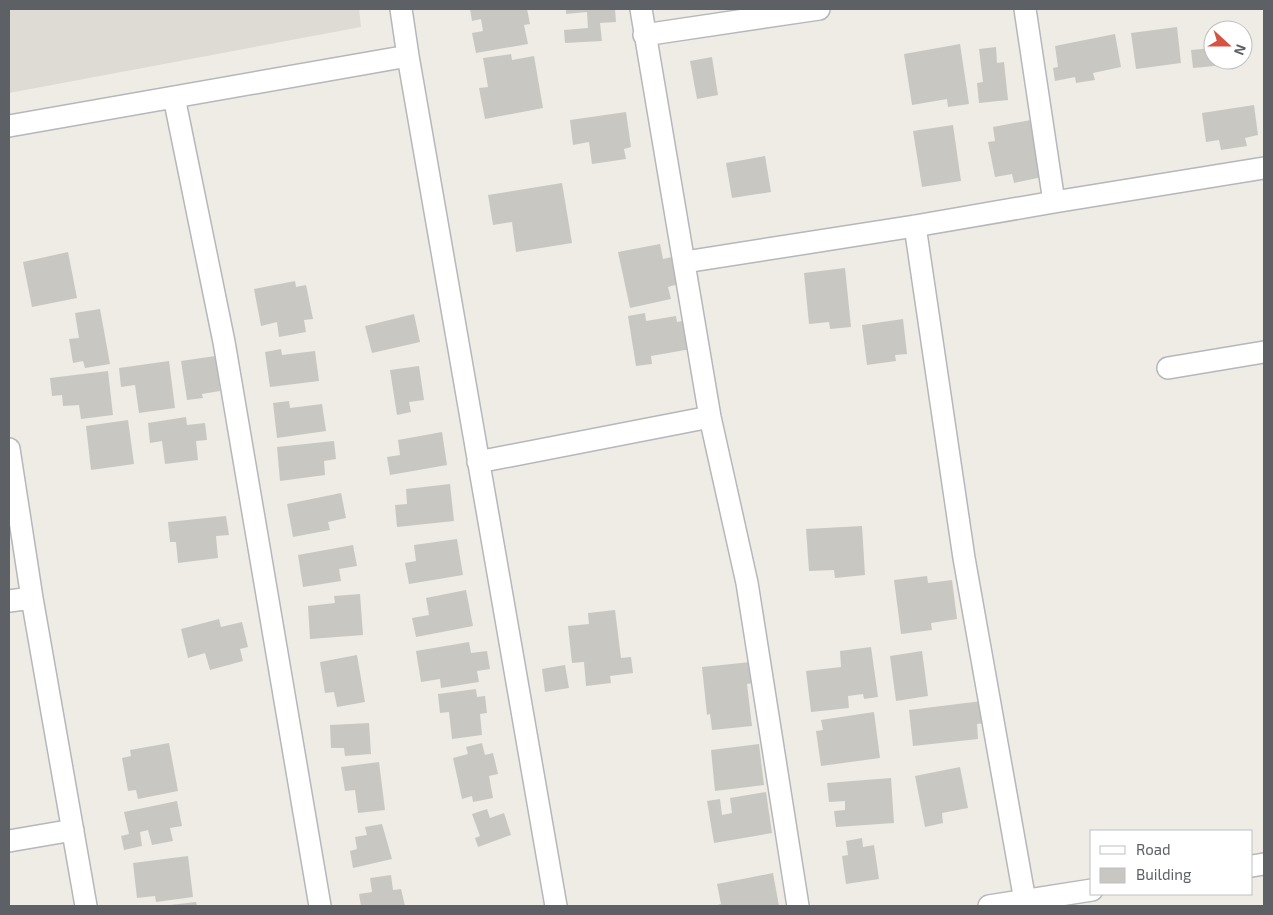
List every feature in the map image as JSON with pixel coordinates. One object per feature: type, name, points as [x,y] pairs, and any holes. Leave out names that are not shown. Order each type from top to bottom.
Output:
[{"type":"street","points":[[401,9],[556,906]]},
{"type":"street","points":[[640,9],[685,262],[710,417],[747,583],[798,906]]},
{"type":"street","points":[[644,35],[819,9]]},
{"type":"street","points":[[1026,9],[1054,202]]},
{"type":"street","points":[[9,126],[408,56]]},
{"type":"street","points":[[174,97],[224,342],[320,906]]},
{"type":"street","points":[[685,262],[1264,168]]},
{"type":"street","points":[[915,226],[964,558],[1025,901]]},
{"type":"street","points":[[1168,368],[1264,352]]},
{"type":"street","points":[[478,462],[710,417]]},
{"type":"street","points":[[9,449],[32,598],[86,906]]},
{"type":"street","points":[[9,602],[32,598]]},
{"type":"street","points":[[9,841],[73,830]]},
{"type":"street","points":[[989,906],[1090,890]]},
{"type":"shaded area","points":[[9,9],[359,9],[361,27],[9,93]]},
{"type":"building","points":[[470,9],[527,9],[530,24],[524,25],[528,44],[476,53],[472,33],[483,31],[481,19],[472,21]]},
{"type":"building","points":[[566,9],[615,9],[616,22],[600,23],[602,41],[565,43],[564,30],[588,28],[587,12],[566,14]]},
{"type":"building","points":[[1177,27],[1181,63],[1136,69],[1131,33]]},
{"type":"building","points":[[1115,34],[1121,67],[1093,73],[1095,80],[1076,83],[1075,77],[1055,81],[1053,68],[1058,67],[1055,46]]},
{"type":"building","points":[[960,44],[969,104],[948,107],[947,99],[912,105],[904,54]]},
{"type":"building","points":[[996,47],[997,63],[1004,62],[1008,100],[979,103],[977,83],[983,82],[979,49]]},
{"type":"building","points":[[1203,49],[1203,67],[1193,68],[1191,50]]},
{"type":"building","points":[[511,54],[512,60],[534,56],[543,108],[485,119],[479,88],[488,87],[483,58]]},
{"type":"building","points":[[712,57],[718,95],[697,99],[690,61]]},
{"type":"building","points":[[1254,105],[1258,135],[1245,138],[1247,146],[1221,150],[1219,140],[1206,142],[1202,113]]},
{"type":"building","points":[[626,112],[631,147],[624,149],[626,159],[592,164],[589,142],[573,145],[570,120]]},
{"type":"building","points":[[1036,119],[1047,176],[1014,183],[1012,174],[995,177],[988,142],[995,141],[993,127]]},
{"type":"building","points":[[953,125],[961,181],[922,187],[913,131]]},
{"type":"building","points":[[765,156],[771,192],[732,198],[726,163]]},
{"type":"building","points":[[562,183],[572,243],[516,252],[512,222],[493,225],[488,195]]},
{"type":"building","points":[[660,244],[663,259],[676,256],[682,283],[668,287],[671,299],[630,308],[618,252]]},
{"type":"building","points":[[68,252],[77,298],[32,307],[23,262]]},
{"type":"building","points":[[845,268],[851,327],[830,329],[829,322],[809,324],[804,273]]},
{"type":"building","points":[[295,281],[296,287],[306,285],[313,319],[304,320],[306,332],[279,337],[277,322],[261,326],[254,289]]},
{"type":"building","points":[[100,309],[110,364],[85,368],[83,361],[73,363],[69,339],[79,338],[75,313]]},
{"type":"building","points":[[645,313],[646,321],[676,316],[677,322],[687,320],[691,349],[651,356],[652,364],[636,366],[628,316]]},
{"type":"building","points":[[414,314],[420,342],[372,353],[365,326]]},
{"type":"building","points":[[903,319],[907,354],[895,355],[896,361],[867,365],[862,325]]},
{"type":"building","points":[[281,349],[282,355],[315,351],[319,381],[270,387],[265,352]]},
{"type":"building","points":[[222,355],[225,376],[218,377],[220,391],[202,394],[203,398],[187,400],[181,361]]},
{"type":"building","points":[[169,361],[175,408],[139,413],[135,385],[121,387],[119,368]]},
{"type":"building","points":[[419,366],[424,400],[409,402],[411,412],[397,415],[390,370]]},
{"type":"building","points":[[108,371],[113,415],[81,419],[79,405],[63,406],[62,395],[52,396],[50,378]]},
{"type":"building","points":[[289,401],[290,408],[322,404],[326,431],[277,438],[273,403]]},
{"type":"building","points":[[186,417],[187,425],[205,423],[207,440],[196,441],[198,460],[165,464],[162,441],[150,443],[148,423]]},
{"type":"building","points":[[128,420],[134,464],[91,470],[86,426]]},
{"type":"building","points":[[442,432],[447,465],[390,475],[387,457],[400,455],[398,440]]},
{"type":"building","points":[[334,441],[336,459],[324,461],[325,475],[280,481],[277,447]]},
{"type":"building","points":[[450,484],[454,521],[397,527],[395,505],[407,504],[406,489]]},
{"type":"building","points":[[341,493],[346,518],[328,522],[330,530],[293,537],[287,504]]},
{"type":"building","points":[[226,516],[229,535],[216,536],[218,558],[178,563],[176,542],[170,542],[168,522]]},
{"type":"building","points":[[862,526],[865,575],[835,578],[834,570],[809,571],[806,529]]},
{"type":"building","points":[[457,539],[463,575],[409,584],[405,563],[416,561],[414,545]]},
{"type":"building","points":[[353,545],[357,566],[339,569],[341,581],[303,587],[298,555]]},
{"type":"building","points":[[927,576],[928,583],[952,580],[957,619],[931,623],[932,630],[901,634],[894,580]]},
{"type":"building","points":[[466,590],[473,626],[416,637],[412,618],[429,615],[426,598]]},
{"type":"building","points":[[360,594],[363,635],[310,639],[308,606],[335,603],[334,596]]},
{"type":"building","points":[[615,610],[621,658],[631,657],[633,673],[610,676],[611,683],[586,686],[584,662],[572,663],[568,626],[589,624],[588,613]]},
{"type":"building","points":[[219,619],[221,627],[242,622],[248,647],[240,649],[243,661],[210,670],[205,653],[188,658],[181,629]]},
{"type":"building","points":[[469,642],[471,653],[487,651],[490,669],[477,671],[479,682],[441,688],[440,679],[421,682],[416,651]]},
{"type":"building","points":[[871,647],[878,697],[864,699],[863,694],[848,696],[849,708],[811,712],[806,671],[841,667],[840,651]]},
{"type":"building","points":[[922,651],[928,696],[896,701],[890,656]]},
{"type":"building","points":[[357,655],[365,702],[337,707],[334,692],[325,693],[320,662]]},
{"type":"building","points":[[751,662],[753,683],[747,684],[752,726],[712,730],[710,714],[707,715],[702,667]]},
{"type":"building","points":[[565,665],[569,688],[545,692],[542,669]]},
{"type":"building","points":[[476,689],[477,697],[485,696],[487,713],[480,714],[482,735],[452,739],[449,712],[440,713],[438,694]]},
{"type":"building","points":[[982,701],[985,723],[977,724],[978,739],[913,746],[909,710]]},
{"type":"building","points":[[874,712],[880,758],[821,766],[816,731],[823,730],[821,720]]},
{"type":"building","points":[[369,723],[371,754],[345,756],[344,748],[331,748],[330,725]]},
{"type":"building","points":[[169,743],[178,791],[138,799],[136,790],[128,791],[122,758],[131,756],[130,750]]},
{"type":"building","points":[[482,743],[485,755],[493,753],[498,774],[489,776],[493,798],[473,802],[472,796],[462,799],[453,758],[468,754],[466,747]]},
{"type":"building","points":[[759,744],[764,785],[715,791],[711,750]]},
{"type":"building","points":[[379,762],[385,810],[358,813],[355,790],[345,791],[341,767]]},
{"type":"building","points":[[960,767],[968,808],[942,813],[943,823],[925,827],[915,776]]},
{"type":"building","points":[[891,778],[894,823],[836,827],[834,811],[845,810],[845,801],[829,802],[827,783]]},
{"type":"building","points":[[766,792],[772,833],[714,843],[707,801],[720,799],[722,815],[732,813],[730,798]]},
{"type":"building","points":[[177,801],[182,826],[170,828],[173,841],[152,845],[148,830],[140,832],[142,846],[124,850],[121,836],[129,834],[124,812]]},
{"type":"building","points":[[487,809],[490,818],[504,813],[511,835],[478,847],[475,838],[480,836],[472,814]]},
{"type":"building","points":[[382,824],[392,859],[353,868],[350,851],[357,849],[355,837],[367,835],[365,827]]},
{"type":"building","points":[[862,838],[863,847],[874,845],[879,879],[846,884],[842,856],[848,855],[846,841]]},
{"type":"building","points":[[188,856],[193,897],[156,902],[155,896],[137,898],[133,863]]},
{"type":"building","points":[[773,873],[779,906],[714,906],[721,904],[717,884]]},
{"type":"building","points":[[391,875],[393,890],[401,889],[405,906],[361,906],[359,894],[372,892],[370,878]]},
{"type":"building","points":[[196,902],[197,906],[170,906],[170,905]]}]
